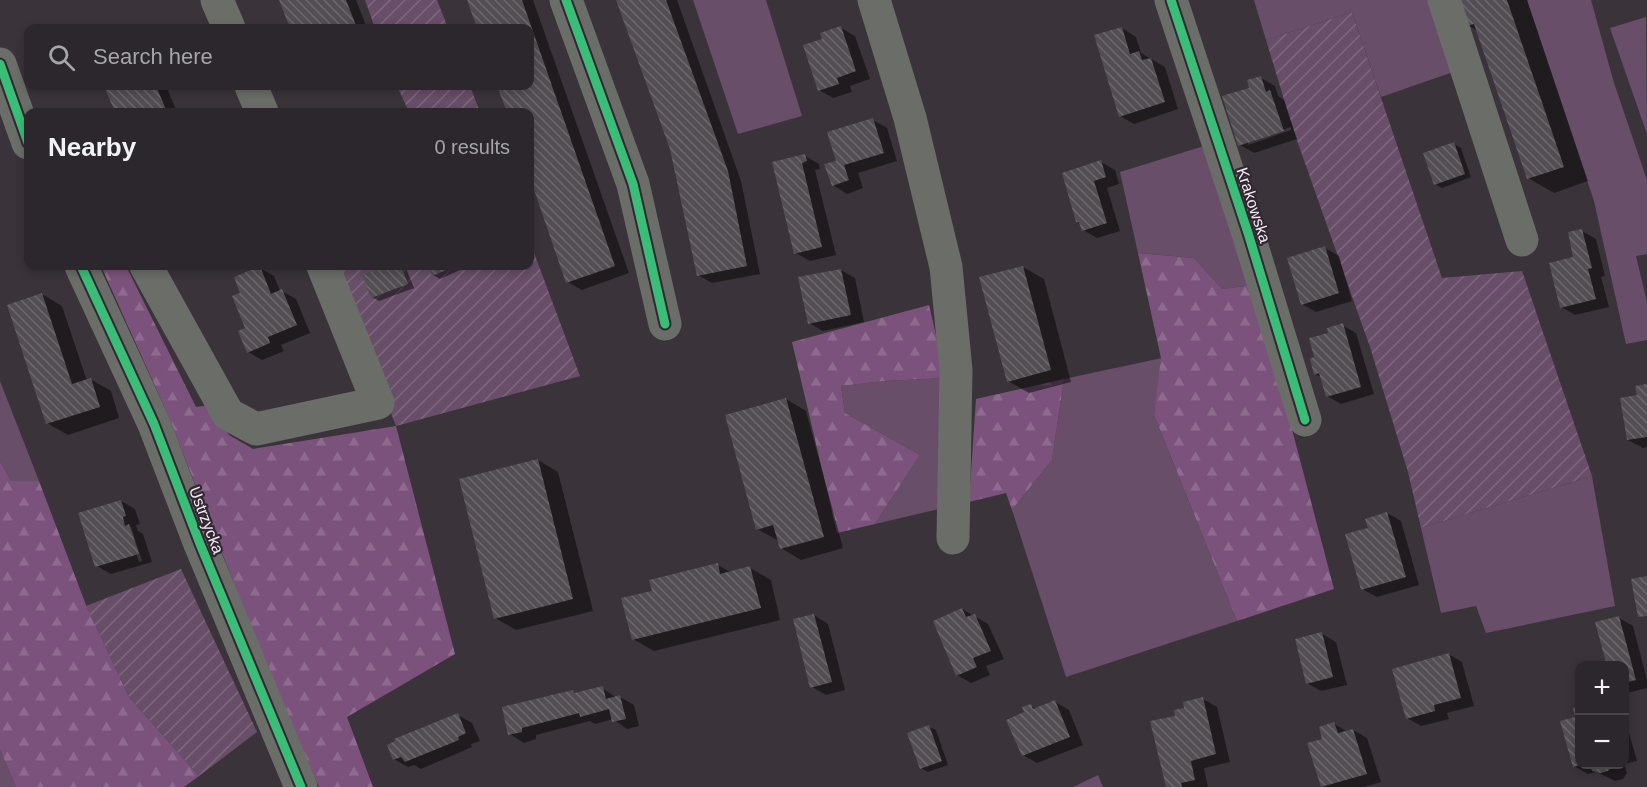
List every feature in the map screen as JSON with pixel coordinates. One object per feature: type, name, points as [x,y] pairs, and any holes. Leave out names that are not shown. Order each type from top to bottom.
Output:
[{"type":"street","points":[[217,0],[227,24]]},
{"type":"street","points":[[566,0],[633,184],[665,324]]},
{"type":"street","points":[[874,0],[910,118],[946,267],[956,370],[953,538]]},
{"type":"street","name":"Krakowska","points":[[1171,0],[1248,233],[1305,420]]},
{"type":"street","points":[[1444,0],[1521,240]]},
{"type":"street","points":[[0,64],[24,124]]},
{"type":"street","points":[[253,90],[260,108]]},
{"type":"street","name":"Ustrzycka","points":[[83,270],[154,424],[200,544],[301,787]]},
{"type":"street","points":[[148,270],[228,414],[256,429],[378,403],[325,270]]},
{"type":"shaded area","points":[[365,0],[437,0],[446,24],[374,24]]},
{"type":"shaded area","points":[[693,0],[766,0],[802,116],[738,134]]},
{"type":"shaded area","points":[[1254,0],[1433,0],[1456,71],[1381,97],[1352,12],[1266,40]]},
{"type":"shaded area","points":[[1527,0],[1591,0],[1614,83],[1647,180],[1647,254],[1636,256],[1647,302],[1647,340],[1626,344],[1594,201]]},
{"type":"shaded area","points":[[1352,12],[1442,278],[1522,271],[1592,476],[1421,528],[1408,472],[1370,347],[1293,129],[1266,40]]},
{"type":"shaded area","points":[[1646,17],[1647,134],[1610,28]]},
{"type":"shaded area","points":[[399,90],[472,90],[478,108],[407,108]]},
{"type":"shaded area","points":[[1204,146],[1254,285],[1222,289],[1194,258],[1138,253],[1120,172]]},
{"type":"shaded area","points":[[534,253],[580,376],[396,426],[336,270],[534,270]]},
{"type":"shaded area","points":[[1162,358],[1154,415],[1237,621],[1066,677],[1012,510],[1052,460],[1064,379]]},
{"type":"shaded area","points":[[946,378],[939,509],[875,524],[920,455],[845,413],[841,386]]},
{"type":"shaded area","points":[[0,381],[39,481],[11,481],[0,461]]},
{"type":"shaded area","points":[[1592,476],[1615,606],[1486,633],[1476,606],[1441,613],[1421,528]]},
{"type":"shaded area","points":[[181,569],[257,732],[199,776],[129,697],[86,606]]},
{"type":"shaded area","points":[[0,750],[16,787],[0,787]]},
{"type":"shaded area","points":[[1098,775],[1103,787],[1073,787]]},
{"type":"green space","points":[[1138,253],[1194,258],[1222,289],[1254,285],[1334,589],[1237,621],[1154,415],[1161,358]]},
{"type":"green space","points":[[103,270],[128,270],[196,407],[210,405],[229,435],[253,449],[396,426],[455,654],[347,717],[373,787],[319,787],[277,693],[168,415]]},
{"type":"green space","points":[[929,305],[946,378],[841,386],[845,413],[920,455],[875,524],[837,533],[792,342]]},
{"type":"green space","points":[[1064,379],[1052,460],[1012,510],[1006,493],[969,502],[976,399]]},
{"type":"green space","points":[[0,461],[11,481],[39,481],[86,605],[129,697],[199,776],[184,787],[16,787],[0,750]]},
{"type":"building","points":[[279,0],[346,0],[355,24],[288,24]]},
{"type":"building","points":[[467,0],[522,0],[530,24],[476,24]]},
{"type":"building","points":[[616,0],[666,0],[728,171],[747,266],[697,276],[670,149]]},
{"type":"building","points":[[1458,0],[1507,0],[1564,167],[1527,179],[1474,24],[1467,26]]},
{"type":"building","points":[[841,26],[856,71],[837,78],[839,84],[818,91],[803,45],[822,39],[820,33]]},
{"type":"building","points":[[1122,27],[1130,54],[1139,51],[1142,60],[1151,58],[1165,102],[1119,117],[1094,35]]},
{"type":"building","points":[[534,34],[615,266],[566,283],[534,190],[534,108],[505,108],[499,90],[534,90]]},
{"type":"building","points":[[1261,76],[1266,92],[1270,90],[1284,131],[1238,146],[1222,96],[1249,88],[1247,80]]},
{"type":"building","points":[[106,90],[158,90],[165,108],[113,108]]},
{"type":"building","points":[[873,118],[884,153],[844,165],[849,180],[832,186],[824,164],[836,161],[827,132]]},
{"type":"building","points":[[1454,142],[1465,174],[1434,185],[1423,153]]},
{"type":"building","points":[[805,154],[807,161],[802,163],[822,247],[794,254],[772,162]]},
{"type":"building","points":[[1101,160],[1106,177],[1094,181],[1107,223],[1082,231],[1079,222],[1076,222],[1062,173]]},
{"type":"building","points":[[1582,229],[1592,268],[1588,269],[1596,299],[1560,308],[1549,263],[1573,257],[1568,232]]},
{"type":"building","points":[[1325,246],[1339,293],[1301,305],[1287,258]]},
{"type":"building","points":[[1023,266],[1051,370],[1007,382],[979,277]]},
{"type":"building","points":[[841,269],[851,315],[808,324],[798,277]]},
{"type":"building","points":[[251,270],[262,270],[271,294],[282,289],[297,325],[268,337],[270,343],[247,353],[238,331],[245,328],[232,296],[240,293],[234,277]]},
{"type":"building","points":[[375,270],[403,270],[408,284],[371,298],[362,275]]},
{"type":"building","points":[[430,270],[446,270],[432,276]]},
{"type":"building","points":[[42,293],[72,384],[91,378],[100,407],[46,424],[7,305]]},
{"type":"building","points":[[1343,323],[1361,387],[1326,397],[1319,373],[1314,375],[1310,359],[1314,357],[1309,338],[1328,333],[1327,328]]},
{"type":"building","points":[[1647,384],[1647,437],[1627,440],[1620,398],[1637,395],[1635,386]]},
{"type":"building","points":[[786,398],[824,537],[780,549],[773,525],[756,530],[725,415]]},
{"type":"building","points":[[538,459],[573,599],[494,619],[459,479]]},
{"type":"building","points":[[121,500],[126,516],[123,517],[125,526],[129,524],[139,554],[95,567],[78,513]]},
{"type":"building","points":[[1387,512],[1406,577],[1361,590],[1345,534],[1368,528],[1365,519]]},
{"type":"building","points":[[718,563],[720,574],[750,566],[761,608],[632,640],[621,598],[652,591],[649,580]]},
{"type":"building","points":[[1647,576],[1647,616],[1638,617],[1631,579]]},
{"type":"building","points":[[962,608],[966,617],[975,614],[991,651],[973,658],[977,667],[956,676],[933,621]]},
{"type":"building","points":[[814,614],[832,682],[810,688],[793,619]]},
{"type":"building","points":[[1619,616],[1636,680],[1629,682],[1629,661],[1606,661],[1595,622]]},
{"type":"building","points":[[1322,632],[1333,677],[1306,684],[1295,639]]},
{"type":"building","points":[[1449,653],[1461,698],[1434,705],[1435,711],[1406,719],[1392,669]]},
{"type":"building","points":[[603,686],[606,699],[620,695],[626,719],[612,722],[609,709],[580,717],[579,713],[522,728],[522,732],[508,735],[502,707],[573,690],[574,693]]},
{"type":"building","points":[[1203,697],[1216,754],[1191,761],[1195,780],[1181,783],[1182,787],[1166,787],[1150,721],[1175,716],[1174,710],[1184,708],[1183,702]]},
{"type":"building","points":[[1055,700],[1070,737],[1022,756],[1006,720],[1024,712],[1022,707],[1031,704],[1033,709]]},
{"type":"building","points":[[458,713],[466,733],[458,737],[459,740],[405,762],[401,757],[393,760],[387,745],[395,741],[394,739]]},
{"type":"building","points":[[1575,717],[1575,766],[1573,767],[1560,721]]},
{"type":"building","points":[[1334,722],[1338,733],[1353,729],[1367,774],[1321,787],[1307,743],[1322,739],[1319,727]]},
{"type":"building","points":[[929,725],[942,761],[920,769],[907,733]]},
{"type":"building","points":[[1591,769],[1610,769],[1600,773]]},
{"type":"cycle path","points":[[566,0],[633,184],[665,324]]},
{"type":"cycle path","points":[[1171,0],[1248,233],[1305,420]]},
{"type":"cycle path","points":[[0,64],[24,132]]},
{"type":"cycle path","points":[[83,270],[154,424],[200,544],[301,787]]}]
